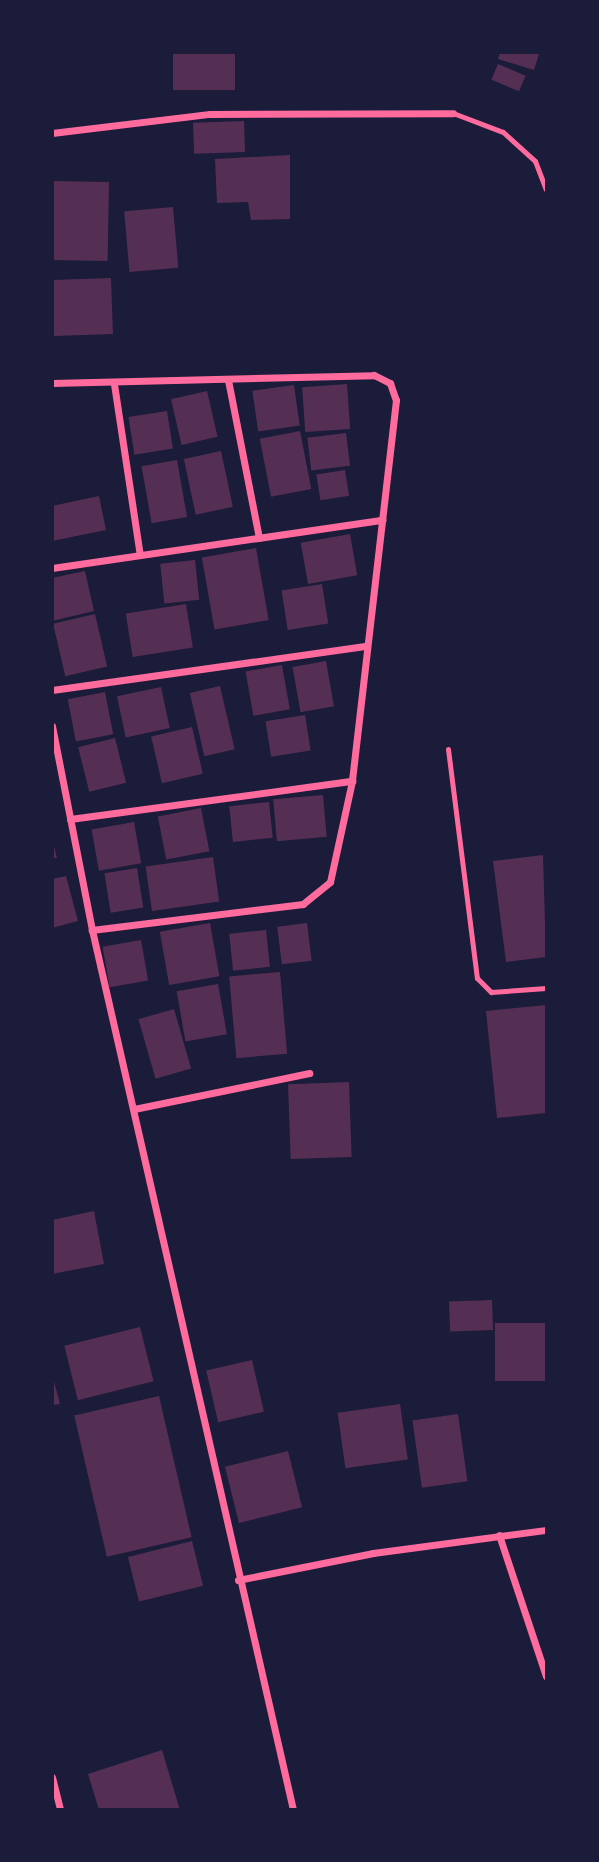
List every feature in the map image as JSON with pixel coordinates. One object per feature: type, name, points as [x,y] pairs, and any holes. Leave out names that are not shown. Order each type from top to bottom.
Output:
[{"type":"street","points":[[52,133],[210,114],[453,113]]},
{"type":"street","points":[[52,383],[114,384],[373,376],[390,383],[396,400],[383,520],[365,646],[352,781],[330,882],[314,898],[303,904],[92,930]]},
{"type":"street","points":[[228,380],[259,538]]},
{"type":"street","points":[[114,384],[140,555]]},
{"type":"street","points":[[52,568],[383,520]]},
{"type":"street","points":[[52,690],[365,646]]},
{"type":"street","points":[[52,726],[92,930],[238,1580],[293,1810]]},
{"type":"street","points":[[70,819],[352,781]]},
{"type":"street","points":[[134,1110],[309,1073]]},
{"type":"street","points":[[238,1580],[373,1553],[547,1530]]},
{"type":"street","points":[[499,1535],[547,1676]]},
{"type":"street","points":[[52,1777],[60,1810]]},
{"type":"lane","points":[[453,113],[503,132],[535,161],[547,189]]},
{"type":"lane","points":[[448,749],[477,978],[491,992],[547,988]]},
{"type":"building","points":[[173,52],[235,52],[235,90],[173,90]]},
{"type":"building","points":[[500,52],[539,54],[534,70],[498,59]]},
{"type":"building","points":[[498,64],[526,76],[519,91],[491,80]]},
{"type":"building","points":[[244,121],[245,152],[194,154],[193,123]]},
{"type":"building","points":[[290,155],[290,219],[251,220],[248,202],[217,203],[215,159]]},
{"type":"building","points":[[52,181],[109,182],[108,261],[52,260]]},
{"type":"building","points":[[173,207],[178,268],[130,272],[124,211]]},
{"type":"building","points":[[111,278],[113,334],[54,336],[52,280]]},
{"type":"building","points":[[347,384],[350,429],[305,432],[302,387]]},
{"type":"building","points":[[294,385],[300,426],[258,431],[252,391]]},
{"type":"building","points":[[207,391],[218,437],[182,445],[171,399]]},
{"type":"building","points":[[167,411],[173,449],[134,455],[128,417]]},
{"type":"building","points":[[300,431],[311,489],[271,497],[260,439]]},
{"type":"building","points":[[346,433],[350,466],[311,471],[307,438]]},
{"type":"building","points":[[221,451],[233,507],[196,515],[184,459]]},
{"type":"building","points":[[177,460],[187,517],[152,523],[142,466]]},
{"type":"building","points":[[345,470],[349,496],[320,500],[316,475]]},
{"type":"building","points":[[99,496],[106,530],[52,541],[52,506]]},
{"type":"building","points":[[350,534],[357,575],[308,584],[301,543]]},
{"type":"building","points":[[256,548],[269,620],[215,629],[202,558]]},
{"type":"building","points":[[195,560],[199,600],[164,603],[160,564]]},
{"type":"building","points":[[85,571],[94,611],[52,621],[52,578]]},
{"type":"building","points":[[322,584],[328,624],[288,630],[282,590]]},
{"type":"building","points":[[186,604],[193,647],[133,657],[126,614]]},
{"type":"building","points":[[95,614],[107,667],[65,676],[53,624]]},
{"type":"building","points":[[326,661],[334,706],[301,712],[293,667]]},
{"type":"building","points":[[282,665],[290,709],[253,716],[246,671]]},
{"type":"building","points":[[220,686],[235,749],[204,756],[190,693]]},
{"type":"building","points":[[161,687],[170,728],[126,737],[117,696]]},
{"type":"building","points":[[105,692],[113,734],[76,741],[68,699]]},
{"type":"building","points":[[305,715],[311,751],[271,757],[265,721]]},
{"type":"building","points":[[192,727],[203,774],[162,783],[151,736]]},
{"type":"building","points":[[115,738],[126,783],[89,792],[78,747]]},
{"type":"building","points":[[323,795],[327,837],[277,841],[273,799]]},
{"type":"building","points":[[269,802],[273,838],[233,842],[229,806]]},
{"type":"building","points":[[201,808],[209,851],[166,860],[158,816]]},
{"type":"building","points":[[134,822],[141,863],[99,871],[92,829]]},
{"type":"building","points":[[52,839],[57,858],[52,858]]},
{"type":"building","points":[[543,855],[546,957],[506,962],[493,861]]},
{"type":"building","points":[[213,857],[219,902],[152,911],[146,866]]},
{"type":"building","points":[[137,868],[143,908],[111,913],[104,873]]},
{"type":"building","points":[[66,876],[78,921],[52,928],[52,879]]},
{"type":"building","points":[[210,923],[219,976],[169,985],[160,932]]},
{"type":"building","points":[[307,923],[312,961],[282,964],[277,927]]},
{"type":"building","points":[[266,930],[270,967],[233,971],[229,934]]},
{"type":"building","points":[[141,940],[148,980],[110,987],[103,947]]},
{"type":"building","points":[[280,972],[287,1054],[236,1058],[229,976]]},
{"type":"building","points":[[218,984],[227,1034],[185,1042],[177,991]]},
{"type":"building","points":[[546,1005],[546,1113],[497,1118],[486,1011]]},
{"type":"building","points":[[174,1009],[191,1069],[156,1079],[138,1019]]},
{"type":"building","points":[[349,1082],[352,1157],[291,1159],[288,1084]]},
{"type":"building","points":[[94,1211],[104,1264],[52,1274],[52,1220]]},
{"type":"building","points":[[492,1300],[493,1330],[450,1331],[449,1302]]},
{"type":"building","points":[[495,1323],[546,1323],[546,1381],[495,1381]]},
{"type":"building","points":[[140,1327],[154,1381],[78,1400],[64,1346]]},
{"type":"building","points":[[252,1360],[264,1412],[218,1422],[206,1371]]},
{"type":"building","points":[[52,1374],[60,1404],[52,1405]]},
{"type":"building","points":[[159,1396],[192,1537],[107,1557],[74,1416]]},
{"type":"building","points":[[400,1404],[408,1459],[345,1468],[338,1413]]},
{"type":"building","points":[[458,1414],[467,1481],[422,1488],[412,1420]]},
{"type":"building","points":[[288,1451],[302,1507],[239,1523],[225,1467]]},
{"type":"building","points":[[192,1541],[203,1586],[139,1602],[128,1557]]},
{"type":"building","points":[[162,1750],[180,1810],[99,1810],[88,1774]]}]
